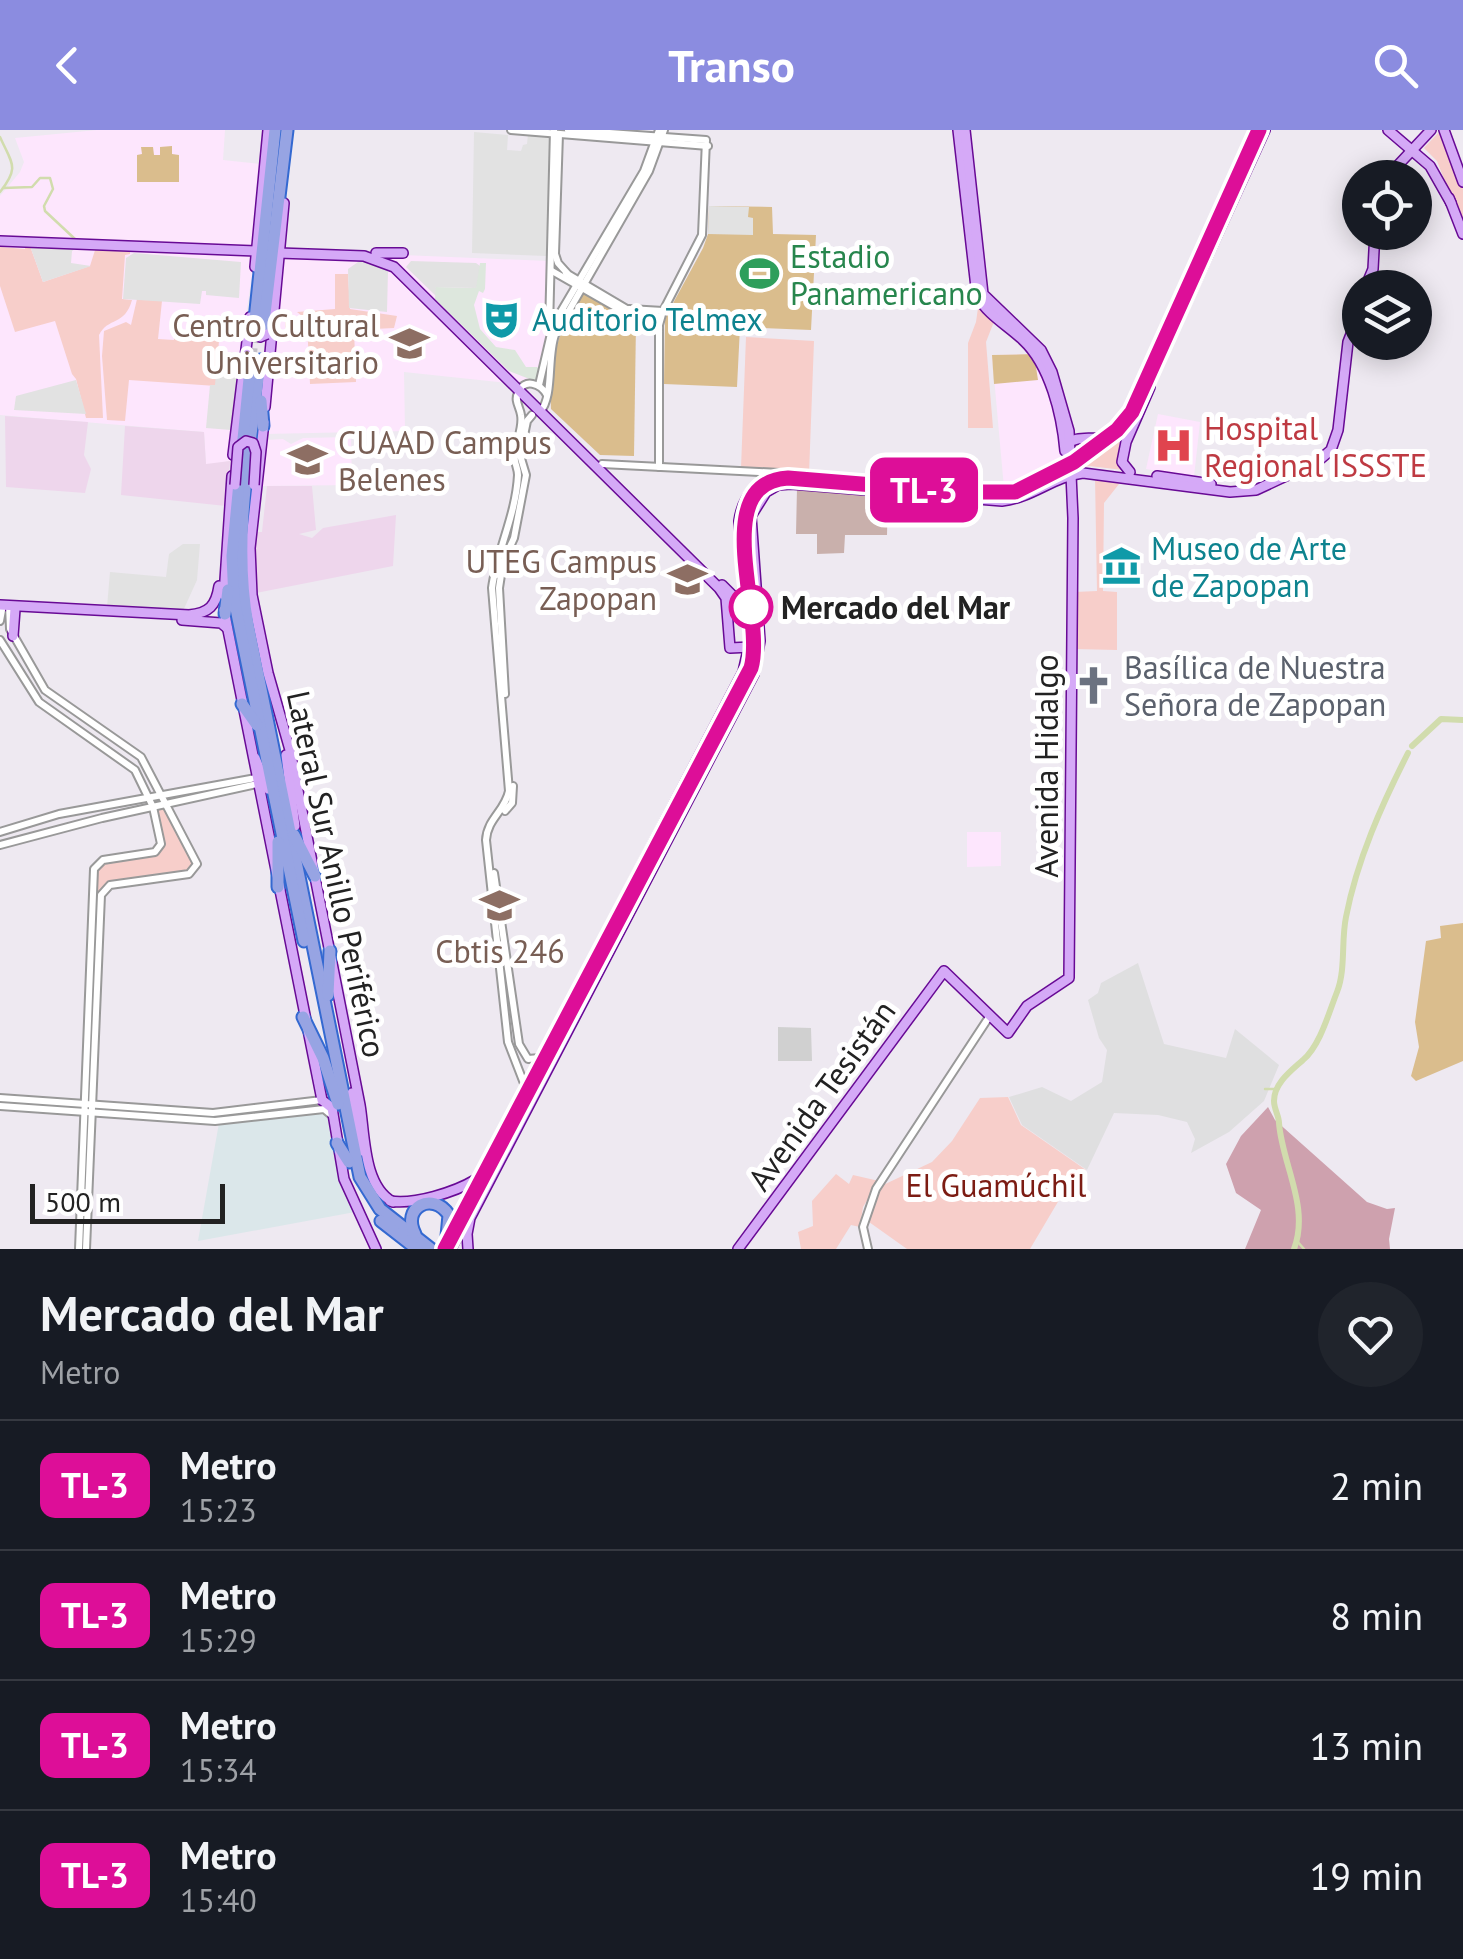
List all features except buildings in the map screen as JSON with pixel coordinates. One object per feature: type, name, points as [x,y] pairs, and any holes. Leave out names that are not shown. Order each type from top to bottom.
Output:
[{"type":"highway","points":[[258,295],[270,130]]},
{"type":"highway","points":[[257,330],[290,131]]},
{"type":"highway","points":[[257,330],[262,203]]},
{"type":"highway","points":[[255,359],[264,419]]},
{"type":"highway","points":[[236,432],[255,359]]},
{"type":"highway","points":[[226,621],[228,556],[255,359]]},
{"type":"highway","points":[[255,359],[241,582],[349,1162]]},
{"type":"highway","points":[[241,582],[251,542]]},
{"type":"highway","points":[[228,556],[260,730],[365,1189],[380,1210],[421,1247]]},
{"type":"highway","points":[[248,625],[269,677]]},
{"type":"highway","points":[[242,704],[260,730]]},
{"type":"highway","points":[[284,823],[315,876]]},
{"type":"highway","points":[[278,887],[284,823]]},
{"type":"highway","points":[[330,950],[328,1006],[340,1083]]},
{"type":"highway","points":[[304,1017],[338,1104]]},
{"type":"highway","points":[[336,1136],[366,1205],[384,1224],[421,1247]]},
{"type":"highway","points":[[421,1247],[410,1219],[425,1202],[435,1202],[445,1209],[452,1239]]},
{"type":"highway","points":[[400,1249],[421,1247]]},
{"type":"main road","points":[[14,636],[5,607],[184,615],[206,612],[217,599],[228,556],[226,534],[236,432],[257,330],[256,251],[270,130]]},
{"type":"main road","name":"Avenida Hidalgo","points":[[962,130],[984,294],[1041,350],[1052,372],[1069,472],[1068,981],[1028,1006],[1005,1031],[989,1016]]},
{"type":"main road","points":[[1125,472],[1124,446],[1144,390],[1261,130]]},
{"type":"main road","points":[[1391,130],[1441,174],[1463,234]]},
{"type":"main road","points":[[1399,160],[1437,130],[1463,181]]},
{"type":"main road","points":[[251,542],[290,131]]},
{"type":"main road","points":[[0,240],[256,251]]},
{"type":"main road","points":[[280,250],[404,253]]},
{"type":"main road","points":[[280,250],[375,258],[394,266],[430,298]]},
{"type":"main road","points":[[376,253],[397,263],[521,388],[539,412],[723,592],[730,646],[755,648]]},
{"type":"main road","points":[[257,330],[274,317]]},
{"type":"main road","points":[[752,598],[743,516],[756,491],[769,482],[782,478],[1001,491],[1059,468],[1069,472],[1125,472],[1244,488],[1317,456],[1331,439],[1342,352]]},
{"type":"main road","points":[[1145,478],[1239,493],[1252,491],[1318,461],[1330,450],[1338,430],[1346,360]]},
{"type":"main road","points":[[1104,437],[1126,416],[1144,390]]},
{"type":"main road","points":[[264,419],[271,400]]},
{"type":"main road","points":[[1067,443],[1104,437],[1120,439],[1124,446]]},
{"type":"main road","points":[[226,534],[231,523],[238,446],[246,441],[256,448],[251,542]]},
{"type":"main road","points":[[593,462],[618,480],[735,598],[752,598]]},
{"type":"main road","points":[[824,486],[1002,501],[1020,498],[1069,472]]},
{"type":"main road","points":[[1125,472],[1216,490]]},
{"type":"main road","points":[[475,1194],[478,1178],[536,1073],[582,1001],[750,682],[755,648],[752,598],[746,524],[752,503],[778,483],[1002,498],[1023,494],[1041,482],[997,494],[786,474],[768,476],[750,492],[740,516],[752,598]]},
{"type":"main road","name":"Lateral Sur Anillo Periférico","points":[[251,542],[251,592],[283,723],[330,950],[367,1175],[379,1195],[393,1202],[460,1188]]},
{"type":"main road","points":[[110,612],[226,621],[322,1100],[332,1108],[351,1198],[369,1222],[377,1249]]},
{"type":"main road","points":[[452,1239],[755,648]]},
{"type":"main road","points":[[283,723],[284,823]]},
{"type":"main road","points":[[248,741],[284,823]]},
{"type":"main road","name":"Avenida Tesistán","points":[[741,1248],[944,971],[989,1016]]},
{"type":"main road","points":[[468,1249],[470,1218],[536,1073]]},
{"type":"main road","points":[[460,1188],[478,1178]]},
{"type":"main road","points":[[460,1188],[475,1194]]},
{"type":"main road","points":[[440,1249],[470,1218]]},
{"type":"street","points":[[512,130],[660,136]]},
{"type":"street","points":[[568,130],[707,143],[701,240],[663,310],[659,330],[659,468]]},
{"type":"street","points":[[556,132],[555,254],[560,268],[580,285],[659,330]]},
{"type":"street","points":[[539,385],[549,336],[556,132]]},
{"type":"street","points":[[549,336],[660,136]]},
{"type":"street","points":[[551,270],[567,273]]},
{"type":"street","points":[[551,270],[629,309],[659,330]]},
{"type":"street","points":[[499,562],[514,538],[526,472],[520,456],[527,421],[539,412],[547,395],[552,343],[580,285]]},
{"type":"street","points":[[629,309],[663,310]]},
{"type":"street","points":[[539,385],[547,395]]},
{"type":"street","points":[[536,1073],[520,1070],[510,1052],[490,840],[496,820],[510,806],[513,796],[498,604],[499,562],[518,473],[515,458],[522,420],[516,401],[521,388],[539,385]]},
{"type":"street","points":[[520,409],[539,412]]},
{"type":"street","points":[[593,462],[768,476]]},
{"type":"street","points":[[0,621],[5,607]]},
{"type":"street","points":[[14,636],[50,695],[141,756],[197,864],[189,874],[110,885],[101,895],[88,1108]]},
{"type":"street","points":[[0,640],[39,702],[130,766],[153,807],[161,844],[158,850],[104,860],[94,870],[83,1249]]},
{"type":"street","points":[[0,832],[59,814],[256,781]]},
{"type":"street","points":[[0,845],[256,781]]},
{"type":"street","points":[[500,943],[516,1029],[536,1073]]},
{"type":"street","points":[[868,1249],[863,1224],[876,1189],[989,1016]]},
{"type":"street","points":[[0,1098],[214,1121],[302,1108],[328,1110],[336,1136]]},
{"type":"street","points":[[302,1108],[322,1100]]},
{"type":"street","points":[[0,1106],[88,1108]]},
{"type":"shaded area","points":[[97,130],[225,130],[223,160],[260,164],[252,249],[0,240],[0,196],[24,162],[15,138]]},
{"type":"shaded area","points":[[474,132],[508,135],[507,150],[521,151],[528,134],[551,136],[546,256],[472,253]]},
{"type":"shaded area","points":[[172,146],[172,154],[179,155],[179,182],[137,182],[137,155],[142,154],[141,147],[153,147],[154,155],[160,155],[160,147]]},
{"type":"shaded area","points":[[709,206],[772,207],[773,234],[816,235],[811,330],[740,327],[737,387],[664,384],[665,318],[703,248]]},
{"type":"shaded area","points":[[709,206],[749,207],[753,235],[708,234]]},
{"type":"shaded area","points":[[0,244],[255,254],[230,461],[206,465],[204,432],[0,415]]},
{"type":"shaded area","points":[[30,246],[77,247],[72,251],[71,263],[91,266],[43,282]]},
{"type":"shaded area","name":"Centro Cultural Universitario","points":[[282,250],[548,261],[547,335],[540,379],[517,384],[404,372],[405,431],[265,434]]},
{"type":"shaded area","points":[[134,253],[241,262],[239,298],[206,295],[202,291],[200,304],[123,299],[126,258]]},
{"type":"shaded area","points":[[361,260],[384,266],[388,271],[387,312],[349,308],[348,269]]},
{"type":"shaded area","points":[[411,261],[476,263],[480,266],[479,283],[476,288],[437,287],[436,296],[406,267]]},
{"type":"shaded area","points":[[480,263],[486,263],[485,289],[483,293],[479,291],[474,305],[480,329],[496,347],[515,350],[526,367],[537,367],[541,371],[537,382],[509,371],[435,299],[436,287],[476,288]]},
{"type":"shaded area","points":[[580,290],[636,323],[634,456],[600,455],[551,409],[556,347]]},
{"type":"shaded area","points":[[218,351],[241,353],[231,430],[206,428]]},
{"type":"shaded area","points":[[1034,354],[1061,432],[1062,463],[1004,488],[992,355]]},
{"type":"shaded area","points":[[1034,354],[1038,380],[994,384],[992,355]]},
{"type":"shaded area","points":[[76,380],[86,414],[14,410],[16,396]]},
{"type":"shaded area","name":"Hospital Regional ISSSTE","points":[[1158,414],[1200,422],[1194,477],[1146,469]]},
{"type":"shaded area","points":[[5,416],[88,422],[84,455],[91,469],[85,493],[6,487]]},
{"type":"shaded area","points":[[125,426],[204,432],[206,464],[230,461],[226,506],[121,495]]},
{"type":"shaded area","name":"CUAAD Campus Belenes","points":[[351,437],[352,485],[261,486],[266,440],[283,439],[291,444],[303,438]]},
{"type":"shaded area","points":[[267,486],[312,486],[316,530],[299,534],[312,538],[323,528],[396,515],[393,566],[256,593],[253,559],[256,532],[262,532]]},
{"type":"shaded area","points":[[797,488],[888,494],[887,535],[845,535],[844,553],[817,554],[817,534],[796,534]]},
{"type":"shaded area","points":[[183,544],[200,544],[197,580],[183,611],[107,607],[110,572],[166,577],[169,554]]},
{"type":"shaded area","points":[[967,832],[1001,832],[1001,866],[967,867]]},
{"type":"shaded area","points":[[1463,923],[1463,1061],[1416,1081],[1411,1076],[1419,1047],[1415,1022],[1426,941],[1441,938],[1440,926]]},
{"type":"shaded area","points":[[1138,963],[1164,1044],[1226,1058],[1235,1029],[1279,1065],[1264,1101],[1229,1132],[1191,1153],[1195,1139],[1187,1122],[1158,1115],[1114,1113],[1087,1170],[1022,1125],[1009,1097],[1042,1087],[1071,1101],[1102,1082],[1107,1050],[1099,1038],[1088,1000],[1098,993],[1101,983]]},
{"type":"shaded area","points":[[778,1027],[811,1028],[812,1061],[778,1061]]},
{"type":"shaded area","points":[[1268,1107],[1275,1120],[1367,1202],[1395,1208],[1390,1249],[1245,1249],[1261,1210],[1236,1193],[1226,1164],[1241,1136]]},
{"type":"shaded area","points":[[327,1114],[342,1184],[355,1212],[198,1241],[219,1123]]},
{"type":"green space","points":[[1441,130],[1463,186],[1463,227],[1437,161],[1424,148]]},
{"type":"green space","points":[[25,245],[30,246],[43,282],[90,266],[96,247],[130,248],[130,254],[125,255],[122,299],[132,300],[125,314],[99,335],[103,418],[86,418],[55,321],[15,332],[0,286],[0,247],[25,249]]},
{"type":"green space","points":[[335,274],[348,274],[350,309],[397,316],[394,328],[354,330],[356,382],[310,384],[307,323],[289,324],[285,328],[286,315],[306,319],[297,312],[335,309]]},
{"type":"green space","points":[[137,299],[162,301],[158,339],[219,340],[216,386],[129,380],[125,421],[107,420],[104,331],[126,322],[131,325]]},
{"type":"green space","points":[[979,301],[995,319],[986,342],[993,428],[968,428],[968,343]]},
{"type":"green space","points":[[746,337],[814,341],[809,474],[741,468]]},
{"type":"green space","points":[[1071,440],[1118,440],[1122,445],[1123,470],[1089,466],[1075,469]]},
{"type":"green space","points":[[1095,477],[1137,482],[1119,484],[1104,503],[1103,591],[1117,592],[1117,650],[1074,649],[1075,592],[1097,591]]},
{"type":"green space","points":[[165,805],[194,863],[189,871],[110,883],[102,889],[98,911],[93,911],[96,870],[111,861],[147,856],[163,848],[157,808]]},
{"type":"green space","name":"El Guamúchil","points":[[1008,1097],[1021,1125],[1086,1170],[1069,1196],[1062,1195],[1030,1249],[907,1249],[869,1222],[881,1186],[932,1162],[952,1141],[980,1098]]},
{"type":"green space","points":[[836,1174],[849,1184],[853,1175],[879,1181],[863,1207],[860,1227],[851,1225],[836,1249],[801,1249],[798,1232],[813,1226],[812,1201]]},
{"type":"waterway","points":[[0,137],[12,165],[10,177],[0,192]]},
{"type":"waterway","points":[[3,188],[32,187],[40,178],[50,178],[53,189],[45,211],[75,239]]},
{"type":"waterway","points":[[1412,746],[1441,719],[1463,720]]},
{"type":"waterway","points":[[1294,1249],[1299,1217],[1275,1094],[1284,1078],[1309,1054],[1327,1019],[1340,983],[1345,926],[1357,874],[1408,753]]},
{"type":"waterway","points":[[1265,1089],[1278,1089]]},
{"type":"waterway","points":[[1297,1241],[1304,1249]]},
{"type":"tunnel","points":[[251,359],[254,329]]},
{"type":"tunnel","points":[[1050,480],[1118,436],[1134,418]]},
{"type":"railway","points":[[445,1249],[751,668],[754,645],[745,556],[750,503],[764,486],[788,478],[959,492],[1015,492],[1074,462],[1117,431],[1134,409],[1259,130]]},
{"type":"metro line","name":"TL-3","points":[[445,1249],[751,668],[754,640],[744,519],[752,496],[768,482],[788,478],[959,492],[1015,492],[1058,472],[1112,434],[1132,412],[1259,130]]},
{"type":"place","name":"Estadio Panamericano","points":[[760,274]]},
{"type":"place","name":"Auditorio Telmex","points":[[502,319]]},
{"type":"place","name":"Centro Cultural Universitario","points":[[409,343]]},
{"type":"place","name":"Hospital Regional ISSSTE","points":[[1174,446]]},
{"type":"place","name":"CUAAD Campus Belenes","points":[[308,460]]},
{"type":"place","name":"Museo de Arte de Zapopan","points":[[1121,566]]},
{"type":"place","name":"UTEG Campus Zapopan","points":[[687,579]]},
{"type":"place","name":"Mercado del Mar","points":[[751,607]]},
{"type":"place","name":"Basílica de Nuestra Señora de Zapopan","points":[[1094,685]]},
{"type":"place","name":"Cbtis 246","points":[[500,906]]}]
